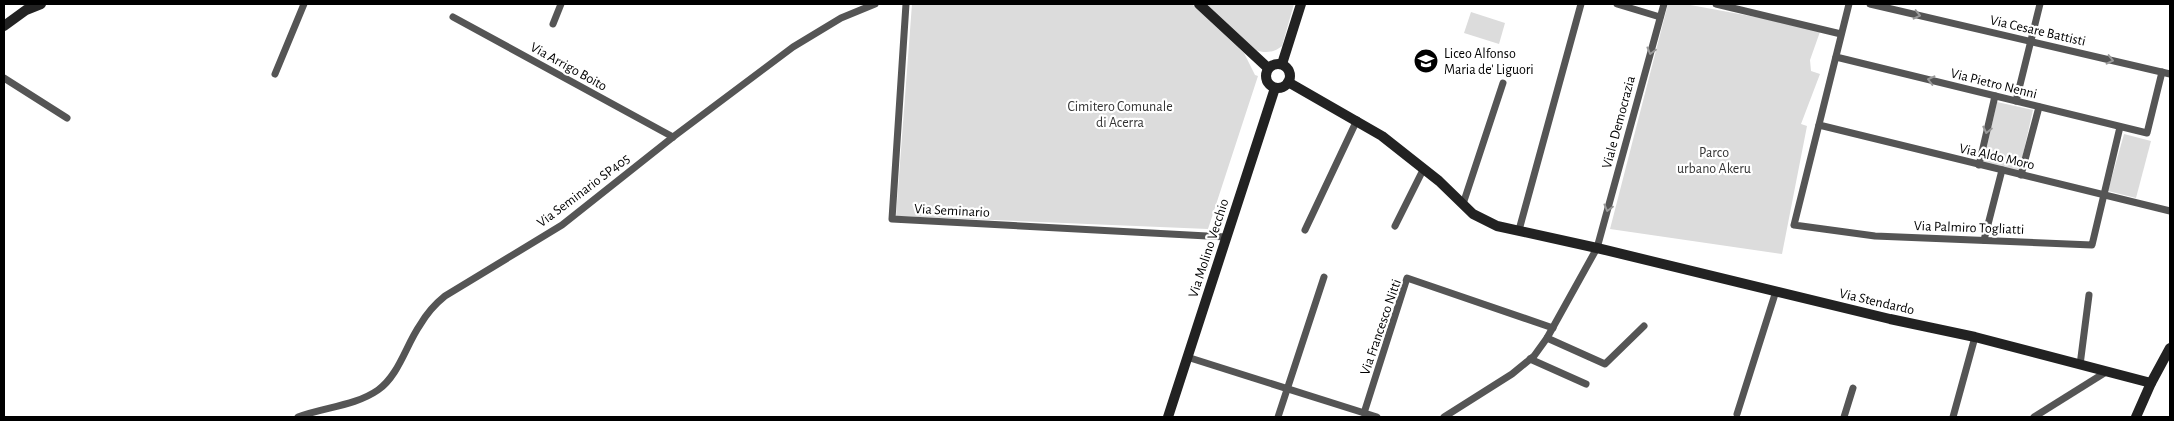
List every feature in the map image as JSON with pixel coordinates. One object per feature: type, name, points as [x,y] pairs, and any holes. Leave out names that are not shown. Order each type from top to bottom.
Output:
[{"type":"street","points":[[4,26],[26,10],[41,4]]},
{"type":"street","points":[[275,74],[304,4]]},
{"type":"street","points":[[553,24],[561,4]]},
{"type":"street","name":"Via Seminario SP405","points":[[298,417],[358,401],[381,388],[396,370],[419,326],[433,306],[445,296],[562,224],[673,136],[792,47],[841,18],[875,4]]},
{"type":"street","name":"Via Seminario","points":[[906,4],[892,219],[1226,237]]},
{"type":"street","points":[[1199,4],[1268,68]]},
{"type":"street","points":[[1282,64],[1301,4]]},
{"type":"street","points":[[1520,230],[1581,4]]},
{"type":"street","points":[[1617,4],[1660,17]]},
{"type":"street","name":"Viale Democrazia","points":[[1444,417],[1512,374],[1530,359],[1547,338],[1598,248],[1664,4]]},
{"type":"street","points":[[1716,4],[1841,34]]},
{"type":"street","points":[[1819,125],[1849,4]]},
{"type":"street","name":"Via Cesare Battisti","points":[[1870,4],[2170,74]]},
{"type":"street","points":[[2016,101],[2040,4]]},
{"type":"street","name":"Via Arrigo Boito","points":[[453,16],[673,136]]},
{"type":"street","name":"Via Pietro Nenni","points":[[1836,57],[2147,133],[2162,72]]},
{"type":"street","points":[[1275,64],[1282,64],[1289,70],[1288,82],[1282,87],[1275,88],[1266,80],[1268,68],[1275,64]]},
{"type":"street","points":[[4,78],[67,118]]},
{"type":"street","name":"Via Stendardo","points":[[1288,82],[1382,136],[1424,168],[1481,220],[1497,226],[1974,337],[2150,383]]},
{"type":"street","points":[[1463,204],[1503,83]]},
{"type":"street","name":"Via Molino Vecchio","points":[[1168,417],[1275,88]]},
{"type":"street","points":[[1979,165],[1995,96]]},
{"type":"street","points":[[2021,175],[2039,107]]},
{"type":"street","points":[[1305,230],[1357,120]]},
{"type":"street","name":"Via Aldo Moro","points":[[1819,125],[2170,211]]},
{"type":"street","name":"Via Palmiro Togliatti","points":[[1819,125],[1794,225],[1875,236],[2092,245],[2104,194]]},
{"type":"street","points":[[2104,194],[2120,127]]},
{"type":"street","points":[[1394,226],[1424,168]]},
{"type":"street","points":[[1984,240],[2002,170]]},
{"type":"street","points":[[1278,417],[1324,277]]},
{"type":"street","name":"Via Francesco Nitti","points":[[1364,413],[1407,278],[1553,328]]},
{"type":"street","points":[[1737,414],[1776,291]]},
{"type":"street","points":[[2080,365],[2089,295]]},
{"type":"street","points":[[1547,338],[1605,364],[1644,326]]},
{"type":"street","points":[[1953,417],[1974,337]]},
{"type":"street","points":[[2136,417],[2150,383],[2170,352]]},
{"type":"street","points":[[1187,357],[1377,417]]},
{"type":"street","points":[[1530,359],[1586,384]]},
{"type":"street","points":[[2034,417],[2106,372]]},
{"type":"street","points":[[1844,417],[1854,388]]},
{"type":"green space","name":"Cimitero Comunale di Acerra","points":[[912,4],[1192,4],[1244,53],[1255,75],[1258,76],[1208,229],[896,216]]},
{"type":"green space","points":[[1205,4],[1294,4],[1282,46],[1273,51],[1266,52],[1251,47]]},
{"type":"green space","name":"Parco urbano Akeru","points":[[1668,4],[1685,4],[1821,29],[1810,60],[1811,71],[1820,74],[1801,124],[1807,126],[1782,254],[1610,229]]},
{"type":"green space","points":[[1471,12],[1505,23],[1499,44],[1464,33]]},
{"type":"green space","points":[[1997,102],[2033,110],[2019,172],[1983,164]]},
{"type":"green space","points":[[2124,134],[2151,141],[2136,198],[2108,191]]},
{"type":"place","name":"Liceo Alfonso Maria de' Liguori","points":[[1426,61]]}]
